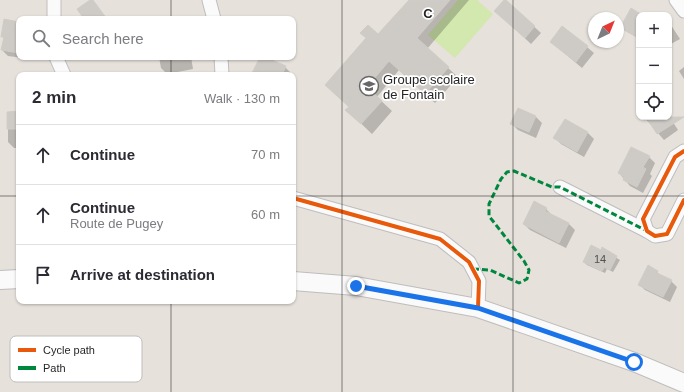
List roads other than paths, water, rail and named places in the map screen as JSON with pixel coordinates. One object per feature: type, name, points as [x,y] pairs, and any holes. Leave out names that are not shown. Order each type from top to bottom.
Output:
[{"type":"main road","points":[[0,280],[16,279]]},
{"type":"main road","points":[[296,281],[356,286],[478,308],[634,362],[684,383]]},
{"type":"street","points":[[54,0],[54,16]]},
{"type":"street","points":[[209,0],[213,16]]},
{"type":"street","points":[[676,0],[684,11]]},
{"type":"street","points":[[57,60],[63,72]]},
{"type":"street","points":[[222,60],[222,72]]},
{"type":"street","points":[[647,232],[643,219],[675,157],[684,151]]},
{"type":"street","points":[[560,187],[655,236],[667,234],[684,200]]},
{"type":"street","points":[[296,199],[440,239],[469,262],[479,281],[478,308]]},
{"type":"place","name":"Groupe scolaire de Fontain","points":[[369,86]]}]
